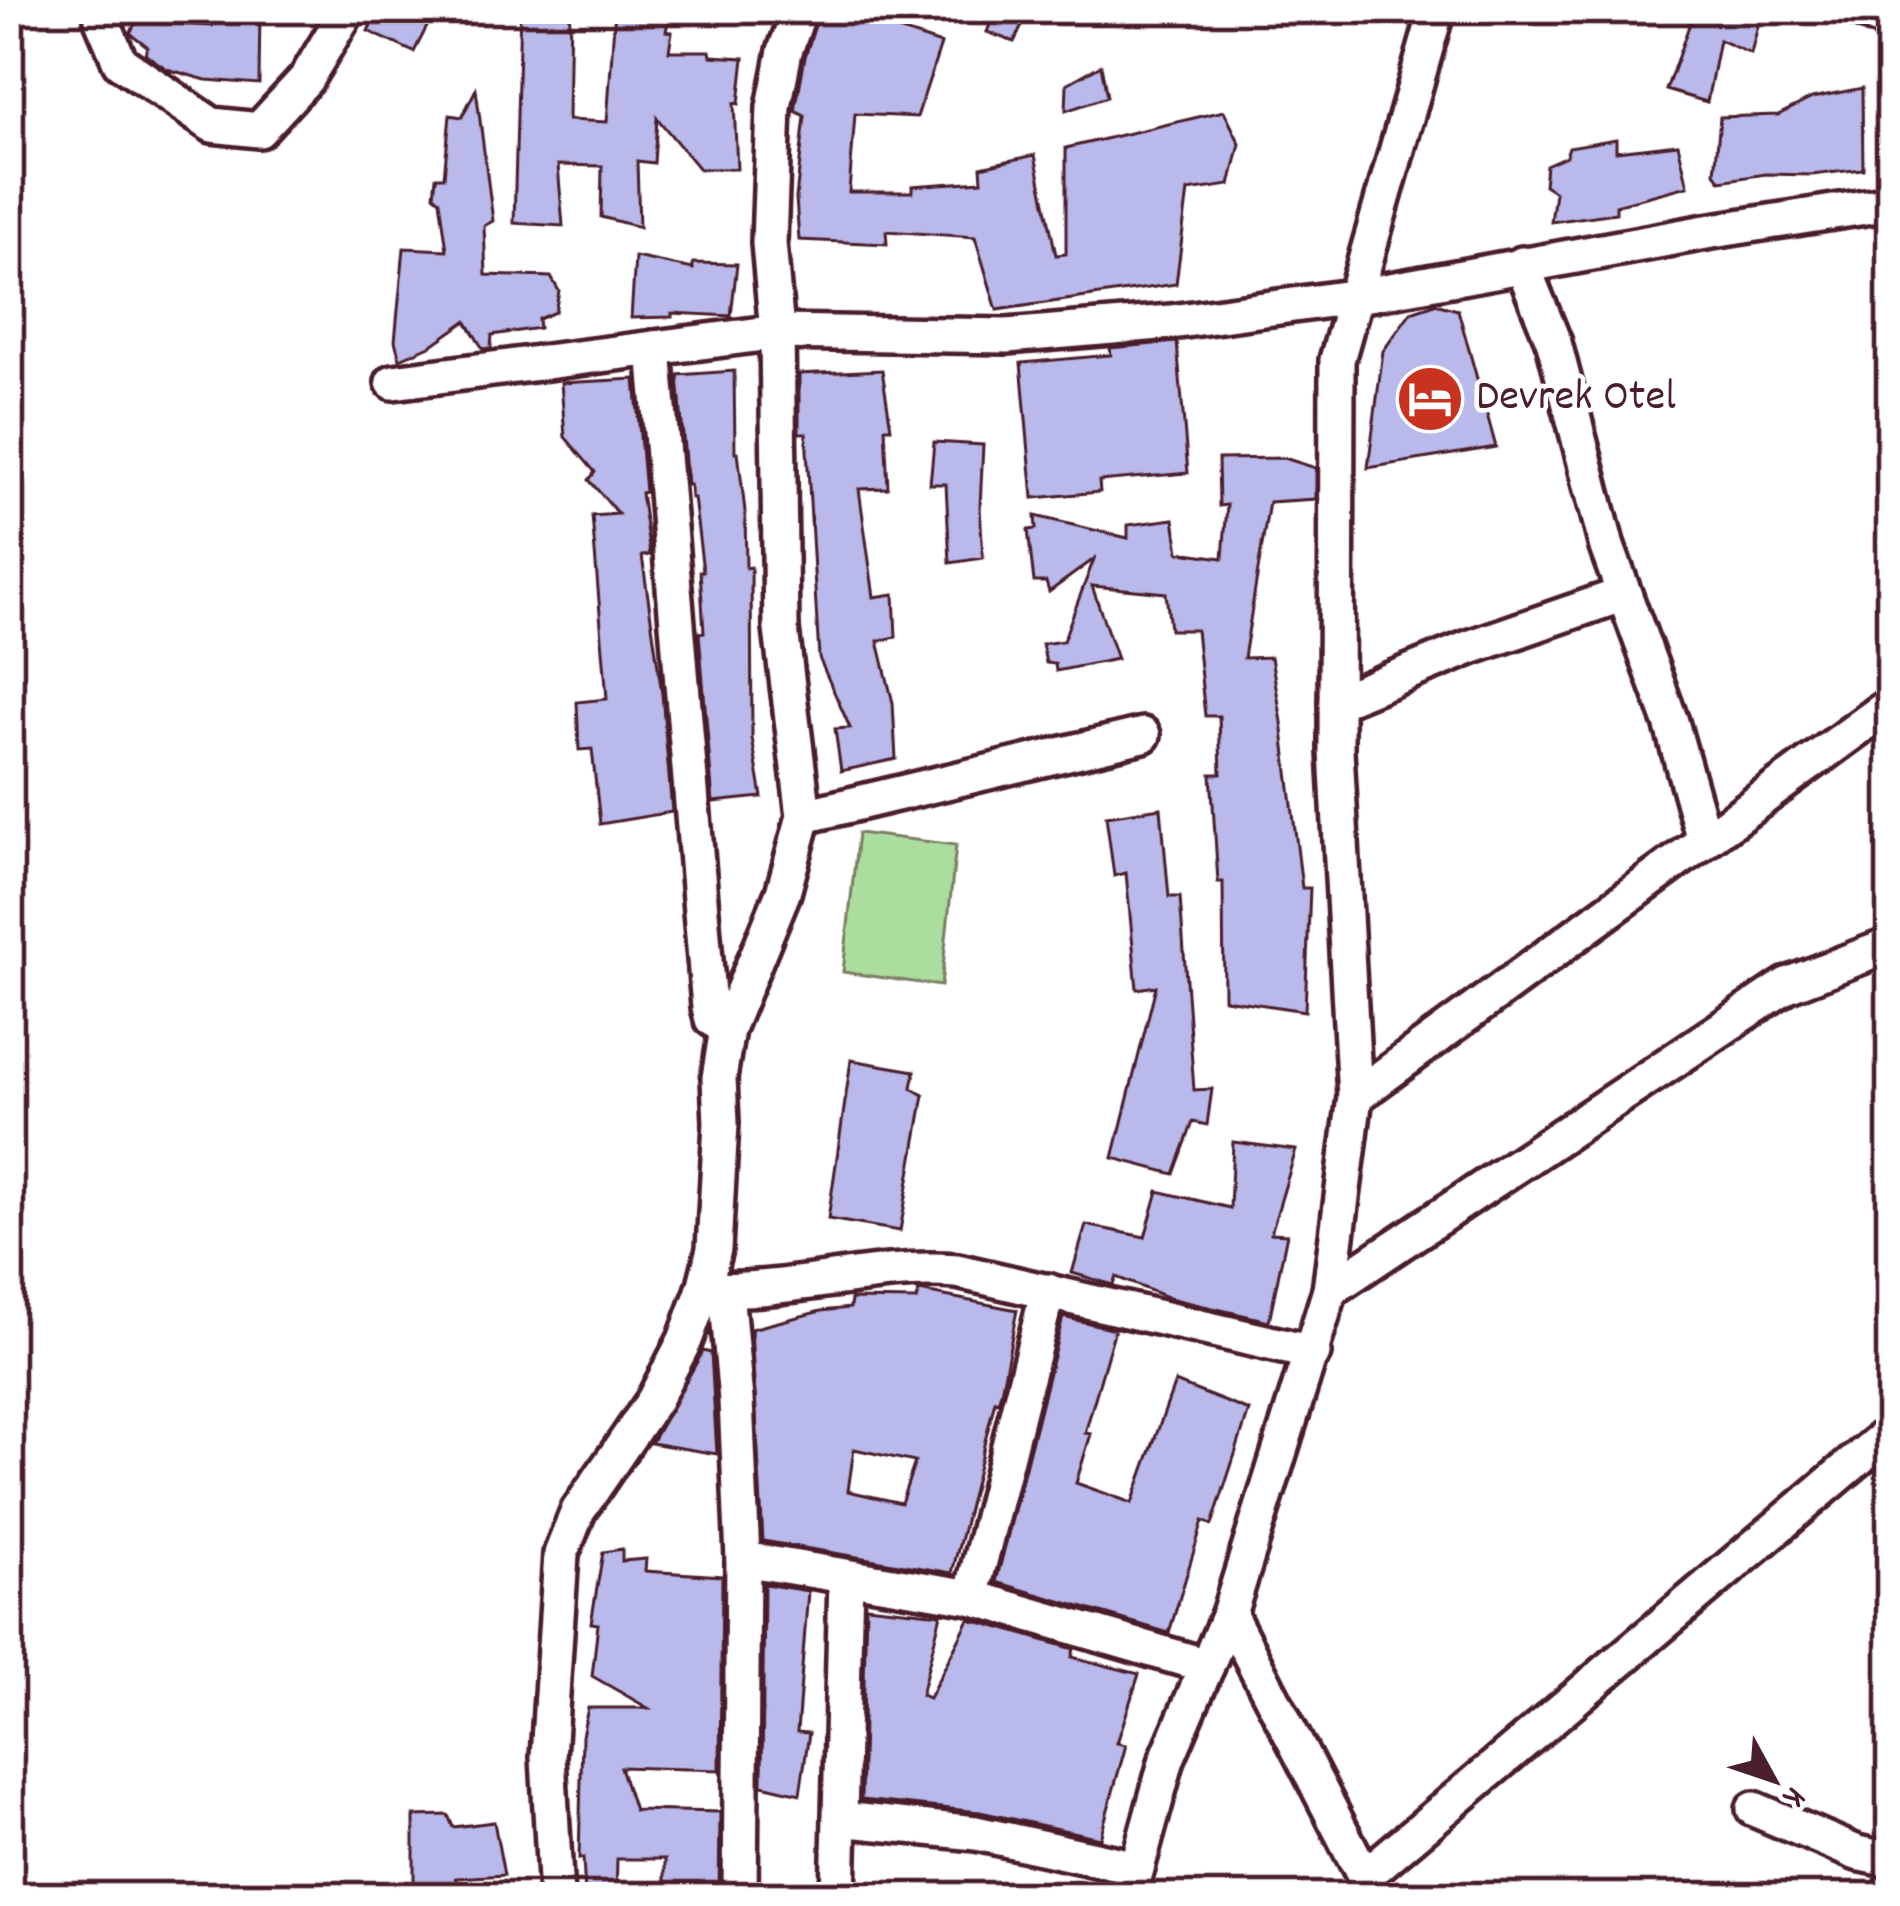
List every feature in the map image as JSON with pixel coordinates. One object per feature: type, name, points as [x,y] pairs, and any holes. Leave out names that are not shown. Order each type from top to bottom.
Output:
[{"type":"street","points":[[102,9],[120,62],[212,125],[259,130],[306,80],[348,9]]},
{"type":"street","points":[[740,1897],[743,1559],[736,1400],[715,1290],[722,1124],[719,1078],[727,1029],[783,893],[804,816],[781,629],[777,332],[769,243],[770,151],[785,51],[800,9]]},
{"type":"street","points":[[840,1819],[976,1833],[1133,1882],[1167,1759],[1229,1614],[1330,1290],[1355,1097],[1336,702],[1337,360],[1437,9]]},
{"type":"street","points":[[1858,9],[1891,23]]},
{"type":"street","points":[[393,382],[777,332],[1007,336],[1171,322],[1358,296],[1891,202]]},
{"type":"street","points":[[1522,264],[1554,343],[1607,547],[1671,722],[1704,840]]},
{"type":"street","points":[[654,348],[710,1007],[712,1019],[727,1029]]},
{"type":"street","points":[[1336,702],[1471,647],[1624,594]]},
{"type":"street","points":[[1355,1097],[1891,704]]},
{"type":"street","points":[[804,816],[1143,736]]},
{"type":"street","points":[[1330,1290],[1787,985],[1891,945]]},
{"type":"street","points":[[715,1290],[935,1269],[1313,1353]]},
{"type":"street","points":[[556,1897],[548,1757],[561,1554],[578,1511],[654,1400],[715,1290]]},
{"type":"street","points":[[971,1598],[1048,1291]]},
{"type":"street","points":[[1229,1614],[1370,1887],[1891,1431]]},
{"type":"street","points":[[743,1559],[971,1598],[1207,1666]]},
{"type":"street","points":[[838,1897],[846,1576]]},
{"type":"street","points":[[1754,1809],[1857,1853],[1891,1860]]},
{"type":"green space","points":[[858,833],[956,845],[941,986],[843,972]]},
{"type":"building","points":[[143,9],[159,9],[158,23],[212,26],[213,21],[221,22],[223,9],[260,9],[259,84],[206,80],[167,69],[145,54],[147,46],[130,33]]},
{"type":"building","points":[[379,9],[436,9],[414,52],[368,31]]},
{"type":"building","points":[[520,9],[570,9],[568,120],[607,122],[615,9],[671,9],[666,31],[672,32],[669,51],[710,51],[711,56],[744,58],[739,104],[734,103],[737,169],[699,169],[657,118],[654,163],[637,161],[639,227],[601,217],[602,166],[558,165],[563,226],[514,223]]},
{"type":"building","points":[[820,9],[835,9],[941,44],[917,117],[855,114],[849,192],[912,192],[912,186],[982,181],[981,167],[1035,155],[1056,255],[1066,254],[1066,148],[1224,111],[1240,144],[1230,185],[1188,191],[1176,284],[997,310],[975,237],[886,231],[887,244],[799,240],[796,198],[805,116],[795,111]]},
{"type":"building","points":[[996,9],[1030,9],[1014,42],[987,32]]},
{"type":"building","points":[[1695,9],[1762,9],[1751,54],[1719,40],[1707,102],[1666,90]]},
{"type":"building","points":[[1101,65],[1107,97],[1066,111],[1067,84]]},
{"type":"building","points":[[1862,88],[1863,169],[1721,181],[1715,173],[1720,117],[1778,115],[1812,98]]},
{"type":"building","points":[[476,89],[493,221],[484,226],[486,275],[551,277],[559,291],[555,312],[538,319],[539,328],[492,335],[491,348],[483,349],[466,321],[432,345],[400,359],[395,341],[404,248],[447,250],[440,200],[434,195],[436,177],[444,177],[450,115],[462,117]]},
{"type":"building","points":[[1616,139],[1616,151],[1678,144],[1688,186],[1616,205],[1616,213],[1551,222],[1555,192],[1544,185],[1546,165],[1566,156],[1569,147]]},
{"type":"building","points":[[635,257],[693,269],[693,263],[737,264],[731,316],[672,313],[672,317],[631,318]]},
{"type":"building","name":"Devrek Otel","points":[[1435,304],[1458,310],[1496,447],[1368,468],[1383,351],[1411,312]]},
{"type":"building","points":[[1177,342],[1188,473],[1099,481],[1100,492],[1033,498],[1021,363],[1111,355],[1110,348]]},
{"type":"building","points":[[882,370],[891,428],[885,428],[888,488],[859,489],[874,597],[894,594],[896,637],[878,641],[893,703],[896,759],[841,771],[835,729],[850,728],[819,658],[806,433],[799,433],[799,374]]},
{"type":"building","points":[[734,371],[735,452],[745,511],[746,568],[751,567],[752,738],[762,797],[713,802],[699,633],[704,632],[703,571],[694,498],[687,485],[678,375]]},
{"type":"building","points":[[635,379],[645,492],[641,493],[650,555],[642,556],[662,694],[672,812],[600,824],[592,749],[579,750],[577,702],[607,699],[592,516],[618,514],[589,480],[595,472],[565,437],[561,383]]},
{"type":"building","points":[[934,442],[983,445],[983,558],[950,563],[946,484],[930,484]]},
{"type":"building","points":[[1284,458],[1316,468],[1316,499],[1269,502],[1244,658],[1271,657],[1302,888],[1310,888],[1305,1011],[1224,999],[1223,882],[1218,882],[1211,774],[1221,774],[1219,716],[1205,716],[1196,630],[1170,630],[1166,593],[1092,586],[1117,659],[1056,671],[1055,664],[1046,663],[1042,644],[1063,641],[1094,559],[1049,592],[1046,582],[1034,582],[1028,530],[1036,529],[1035,516],[1128,538],[1128,525],[1174,519],[1179,552],[1223,558],[1227,505],[1219,506],[1218,459]]},
{"type":"building","points":[[1161,808],[1169,897],[1180,897],[1194,1090],[1212,1089],[1207,1125],[1193,1122],[1174,1174],[1113,1158],[1156,986],[1137,989],[1126,873],[1114,876],[1106,816]]},
{"type":"building","points":[[851,1060],[915,1071],[912,1088],[924,1095],[900,1231],[828,1219]]},
{"type":"building","points":[[1233,1142],[1296,1150],[1271,1233],[1287,1234],[1269,1321],[1169,1298],[1116,1277],[1113,1285],[1072,1273],[1086,1225],[1145,1237],[1158,1191],[1230,1208]]},
{"type":"building","points":[[919,1291],[1017,1310],[1001,1392],[952,1573],[763,1541],[751,1329],[850,1308],[851,1299],[917,1300]],"holes":[[[854,1449],[915,1462],[901,1503],[848,1491]]]},
{"type":"building","points":[[1063,1317],[1115,1329],[1076,1483],[1132,1503],[1175,1382],[1249,1411],[1212,1525],[1203,1521],[1169,1633],[996,1582]]},
{"type":"building","points":[[703,1351],[711,1353],[717,1454],[651,1443]]},
{"type":"building","points":[[622,1549],[622,1561],[646,1559],[645,1571],[722,1576],[720,1770],[620,1767],[634,1810],[720,1812],[719,1897],[665,1897],[665,1859],[617,1859],[616,1897],[585,1897],[583,1858],[579,1859],[582,1736],[588,1708],[648,1708],[592,1676],[598,1624],[591,1623],[603,1552]]},
{"type":"building","points":[[764,1584],[808,1591],[797,1732],[809,1733],[800,1794],[762,1785]]},
{"type":"building","points":[[866,1606],[941,1614],[921,1695],[929,1698],[969,1619],[1074,1649],[1072,1657],[1139,1674],[1117,1743],[1126,1745],[1100,1838],[980,1812],[861,1800]]},
{"type":"building","points":[[448,1815],[453,1827],[494,1822],[504,1875],[456,1878],[460,1887],[414,1893],[414,1816]]},
{"type":"place","name":"Devrek Otel","points":[[1430,399]]}]
